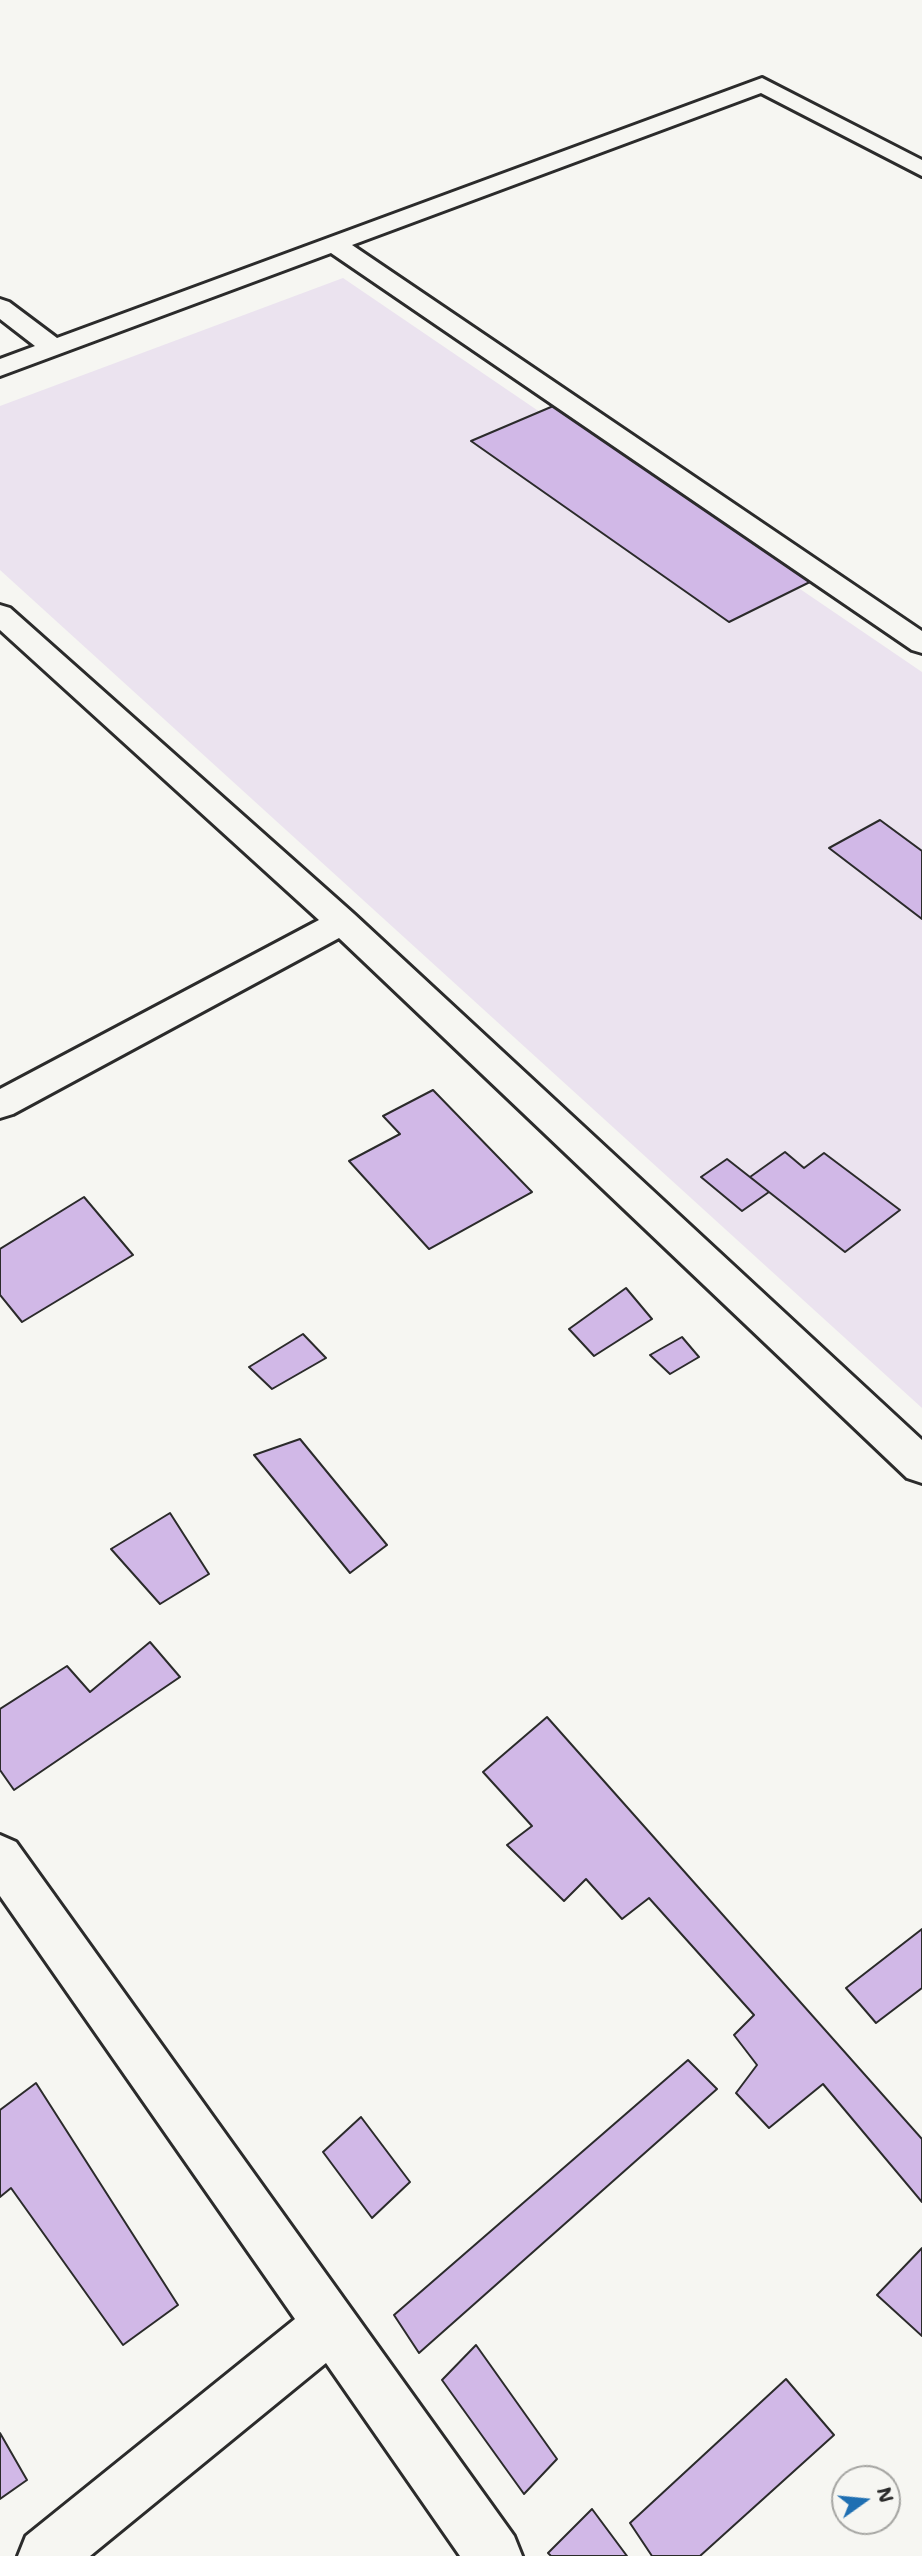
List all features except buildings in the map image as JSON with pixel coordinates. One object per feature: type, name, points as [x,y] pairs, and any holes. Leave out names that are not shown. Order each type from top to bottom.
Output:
[{"type":"street","points":[[0,368],[762,85],[922,169]]},
{"type":"street","points":[[334,244],[922,644]]},
{"type":"street","points":[[0,307],[54,348]]},
{"type":"street","points":[[0,614],[342,922],[922,1466]]},
{"type":"street","points":[[0,1105],[342,922]]},
{"type":"street","points":[[0,1857],[494,2556]]},
{"type":"street","points":[[46,2556],[330,2325]]},
{"type":"shaded area","points":[[343,278],[922,672],[922,1408],[0,570],[0,406]]}]
